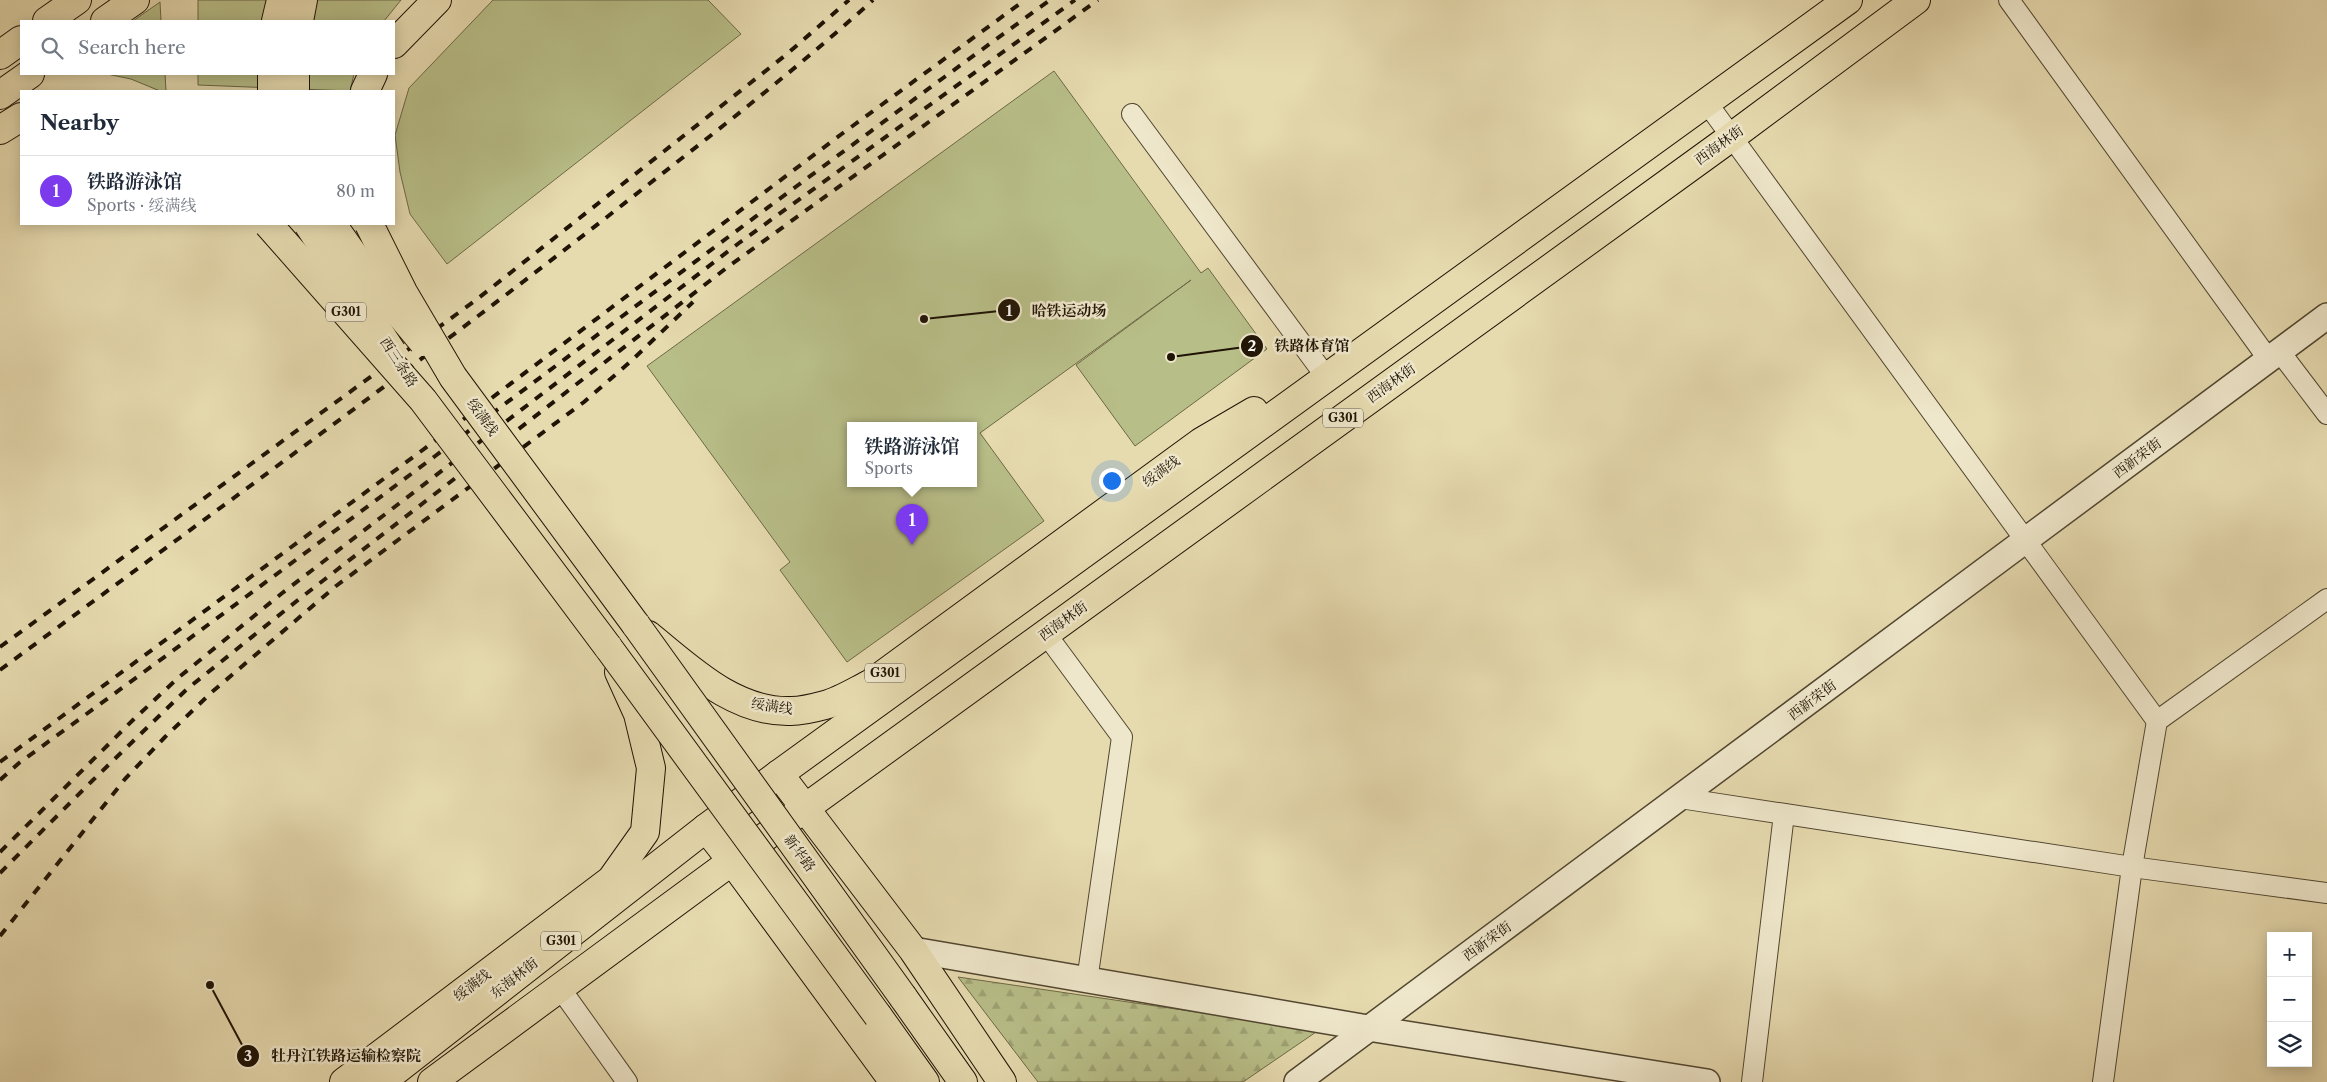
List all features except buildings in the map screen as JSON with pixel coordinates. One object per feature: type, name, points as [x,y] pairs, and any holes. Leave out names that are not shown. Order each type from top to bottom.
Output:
[{"type":"main road","points":[[48,20],[77,0]]},
{"type":"main road","points":[[106,20],[135,0]]},
{"type":"main road","points":[[276,20],[281,0]]},
{"type":"main road","points":[[299,20],[303,0]]},
{"type":"main road","points":[[395,43],[437,0]]},
{"type":"main road","name":"G301","points":[[779,774],[1848,0]]},
{"type":"main road","name":"西海林街","points":[[732,861],[1731,137],[1916,0]]},
{"type":"main road","points":[[0,55],[20,41]]},
{"type":"main road","points":[[0,95],[29,75]]},
{"type":"main road","points":[[272,75],[272,90]]},
{"type":"main road","points":[[295,75],[295,90]]},
{"type":"main road","points":[[365,90],[373,75]]},
{"type":"main road","points":[[0,130],[20,118]]},
{"type":"main road","name":"绥满线","points":[[269,225],[423,400],[608,647],[638,714],[651,768],[645,832],[611,880],[344,1082]]},
{"type":"main road","name":"西三条路","points":[[309,225],[423,400]]},
{"type":"main road","name":"西三条路","points":[[333,225],[369,277],[453,377]]},
{"type":"main road","name":"绥满线","points":[[370,225],[403,292],[453,377],[636,626],[698,676],[720,690],[752,706],[790,712],[827,705],[870,684],[1201,442],[1256,410],[1323,381]]},
{"type":"main road","name":"新华路","points":[[636,626],[962,1082]]},
{"type":"main road","points":[[608,647],[925,1082]]},
{"type":"main road","points":[[779,774],[913,950],[1002,1082]]},
{"type":"main road","name":"东海林街","points":[[381,1082],[706,828],[779,774]]},
{"type":"main road","points":[[706,828],[894,1082]]},
{"type":"main road","name":"G301","points":[[432,1082],[732,861]]},
{"type":"street","points":[[2009,0],[2274,356],[2327,414]]},
{"type":"street","points":[[1707,103],[2157,721]]},
{"type":"street","points":[[1132,114],[1323,381]]},
{"type":"street","name":"西新荣街","points":[[1297,1082],[2327,316]]},
{"type":"street","points":[[2103,1082],[2132,867],[2157,721],[2327,599]]},
{"type":"street","points":[[1046,634],[1122,737],[1086,980]]},
{"type":"street","points":[[1680,798],[2132,867],[2327,893]]},
{"type":"street","points":[[1752,1082],[1784,814]]},
{"type":"street","points":[[913,950],[1368,1028],[1707,1082]]},
{"type":"street","points":[[560,988],[626,1082]]},
{"type":"green space","points":[[198,0],[401,0],[385,20],[198,20]]},
{"type":"green space","points":[[493,0],[708,0],[741,34],[447,264],[410,214],[400,172],[395,135],[409,88]]},
{"type":"green space","points":[[160,2],[161,20],[134,20]]},
{"type":"green space","points":[[1054,71],[1201,273],[1208,268],[1267,349],[1135,446],[1076,365],[1191,280],[980,433],[1044,521],[847,662],[780,570],[790,562],[647,366]]},
{"type":"green space","points":[[112,75],[165,75],[166,90],[158,90],[131,79]]},
{"type":"green space","points":[[198,75],[354,75],[350,90],[198,85]]},
{"type":"green space","points":[[958,977],[1319,1030],[1243,1082],[1038,1082]]},
{"type":"railway","points":[[0,647],[476,300],[787,54],[849,0]]},
{"type":"railway","points":[[0,670],[532,275],[742,111],[873,0]]},
{"type":"railway","points":[[0,762],[416,455],[843,133],[1025,0]]},
{"type":"railway","points":[[0,780],[19,763],[1050,0]]},
{"type":"railway","points":[[0,852],[178,678],[281,594],[739,243],[1075,0]]},
{"type":"railway","points":[[0,873],[187,689],[298,600],[729,266],[1098,0]]},
{"type":"railway","points":[[0,936],[125,779],[212,692],[336,586],[584,402],[630,362],[693,302]]},
{"type":"place","name":"哈铁运动场","points":[[924,319]]},
{"type":"place","name":"铁路体育馆","points":[[1171,357]]},
{"type":"place","name":"铁路游泳馆","points":[[912,545]]},
{"type":"place","name":"牡丹江铁路运输检察院","points":[[210,985]]}]
